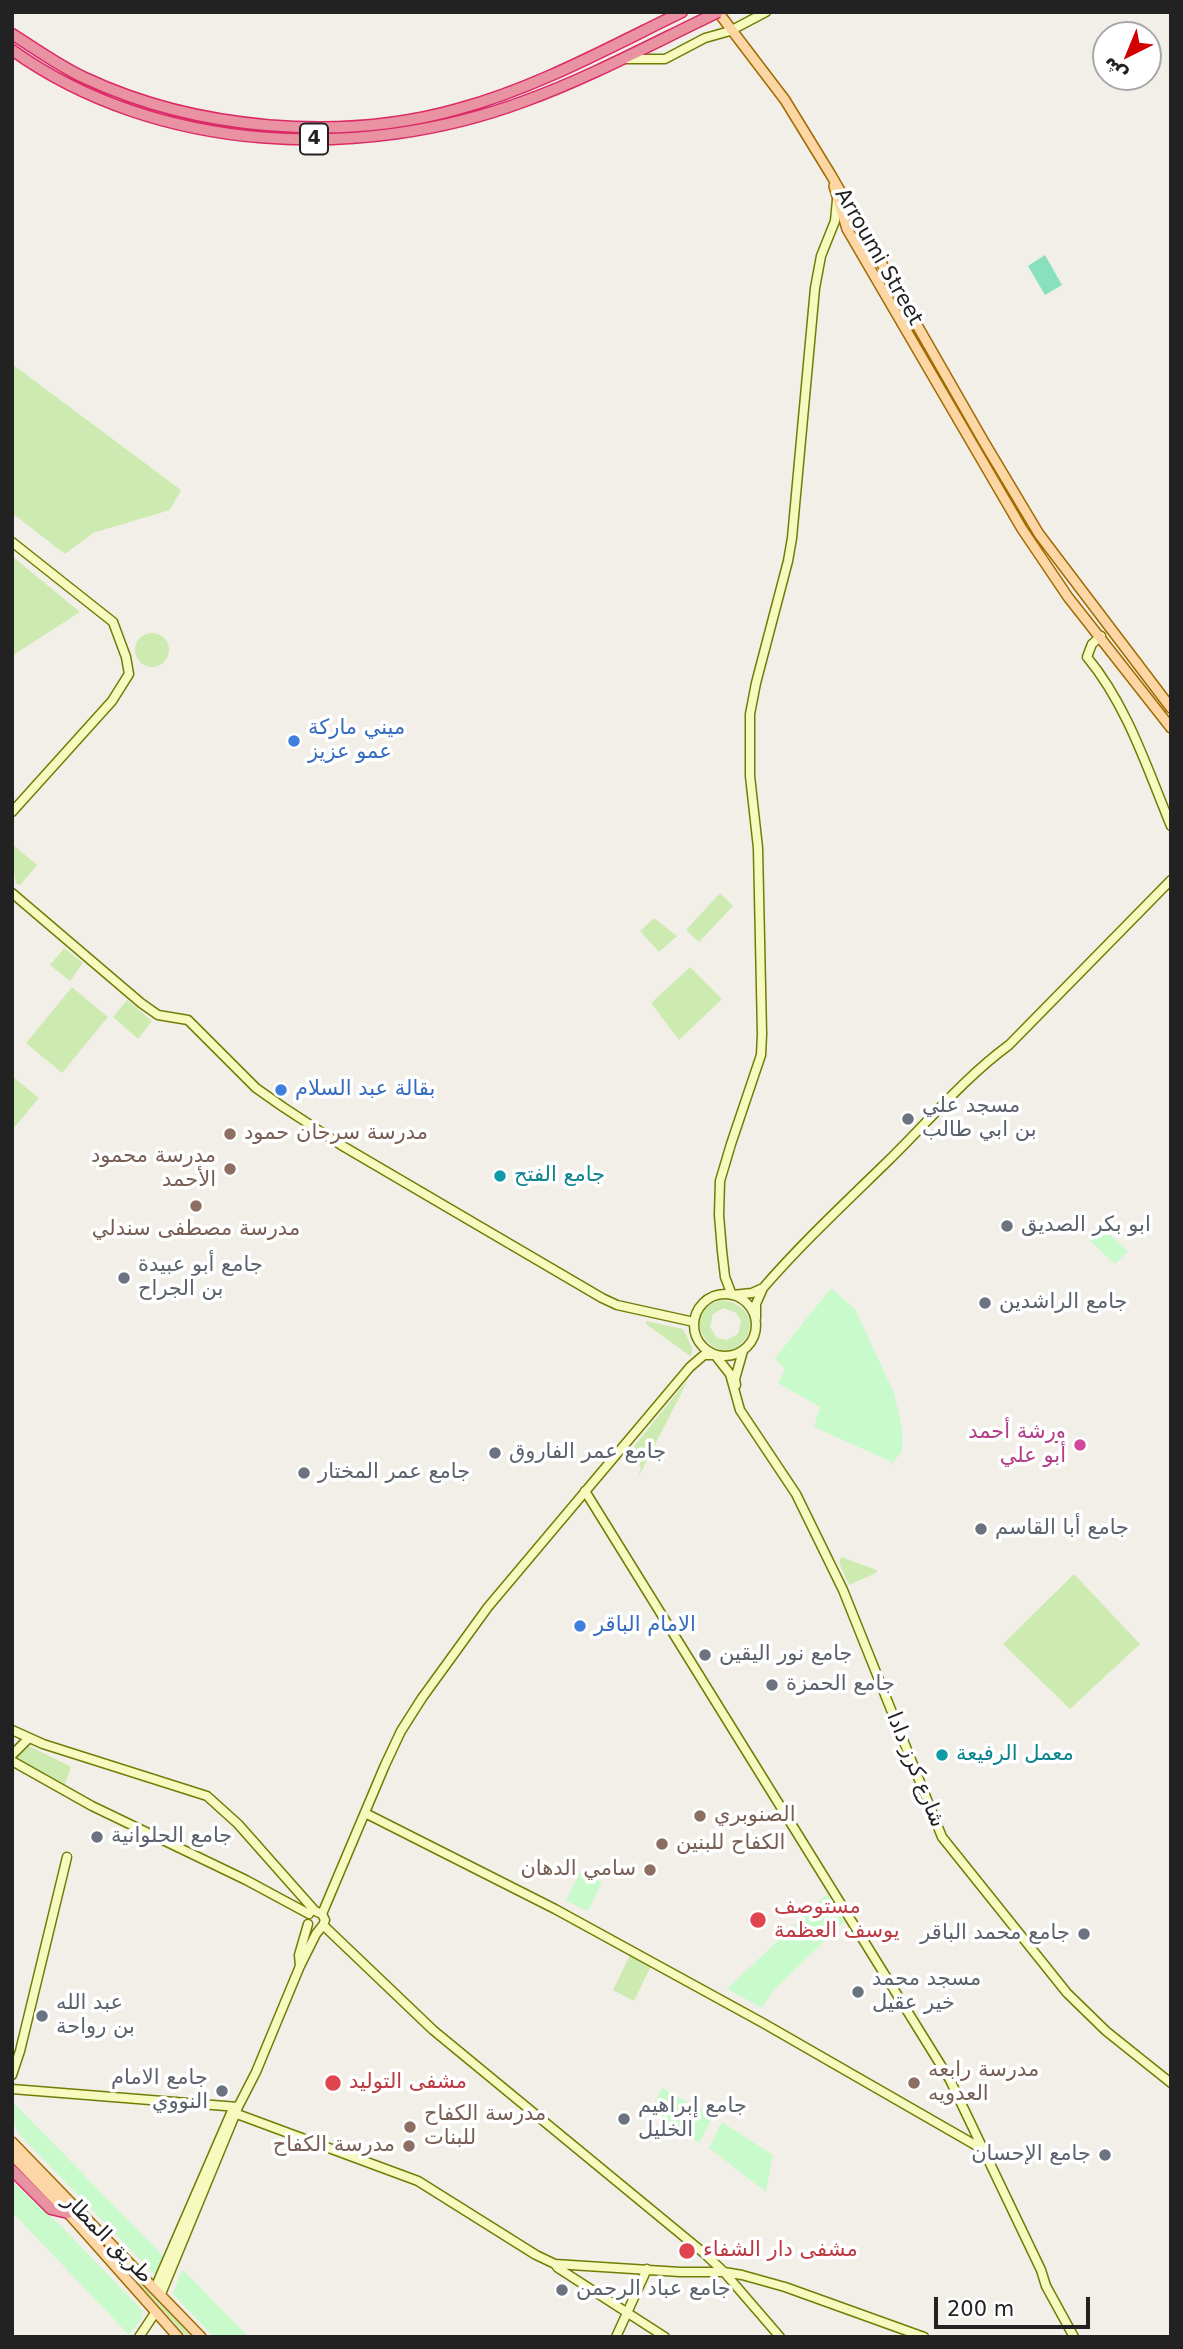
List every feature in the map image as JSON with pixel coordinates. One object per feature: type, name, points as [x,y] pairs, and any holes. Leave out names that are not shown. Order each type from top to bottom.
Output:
[{"type":"highway","name":"4","points":[[12,34],[85,78],[136,97],[209,117],[273,126],[314,128],[407,121],[461,109],[551,75],[682,12]]},
{"type":"highway","name":"4","points":[[12,50],[86,92],[182,125],[224,133],[299,139],[345,139],[433,128],[525,102],[714,14]]},
{"type":"highway","points":[[12,2170],[51,2209],[68,2213]]},
{"type":"main road","points":[[620,60],[665,59],[766,12]]},
{"type":"main road","points":[[714,14],[785,100],[831,175]]},
{"type":"main road","points":[[648,46],[651,55],[657,59]]},
{"type":"main road","name":"Arroumi Street","points":[[831,175],[847,229],[1000,491],[1062,588],[1171,728]]},
{"type":"main road","name":"Arroumi Street","points":[[831,175],[1010,485],[1051,550],[1171,708]]},
{"type":"main road","points":[[756,1318],[747,1303],[732,1295],[725,1276],[719,1215],[720,1181],[761,1055],[758,848],[750,776],[750,714],[790,550],[815,288],[821,256],[835,221],[837,196]]},
{"type":"main road","points":[[1000,491],[1010,485]]},
{"type":"main road","points":[[12,542],[113,622],[126,657],[129,674],[111,701],[12,811]]},
{"type":"main road","points":[[1101,636],[1092,644],[1087,657],[1104,677],[1145,761],[1171,826]]},
{"type":"main road","points":[[300,1966],[299,1955],[314,1916],[365,1813],[401,1731],[425,1693],[488,1607],[696,1361],[704,1355],[729,1356],[749,1346],[756,1332],[756,1304],[763,1288],[832,1213],[984,1064],[1009,1045],[1171,880]]},
{"type":"main road","points":[[12,892],[141,1003],[158,1015],[188,1020],[256,1088],[341,1145],[602,1298],[617,1305],[694,1322]]},
{"type":"main road","points":[[696,1361],[699,1352],[694,1322],[700,1306],[715,1296],[725,1276]]},
{"type":"main road","points":[[715,1296],[752,1293],[763,1288]]},
{"type":"main road","points":[[698,1340],[705,1349],[715,1355]]},
{"type":"main road","points":[[738,1402],[735,1379],[743,1351]]},
{"type":"main road","name":"شارع كرز دادا","points":[[715,1355],[730,1374],[740,1409],[796,1494],[843,1590],[942,1837],[1067,1993],[1105,2031],[1171,2083]]},
{"type":"main road","points":[[585,1491],[950,2080],[1041,2270],[1046,2286],[1074,2337]]},
{"type":"main road","points":[[12,1730],[29,1738],[207,1796],[238,1824],[314,1916],[313,1929],[321,1927]]},
{"type":"main road","points":[[12,1755],[29,1738]]},
{"type":"main road","points":[[12,1761],[69,1794],[325,1920],[300,1966],[257,2072],[237,2111],[158,2291]]},
{"type":"main road","points":[[365,1813],[555,1909],[984,2150]]},
{"type":"main road","points":[[12,2075],[67,1857]]},
{"type":"main road","points":[[321,1927],[433,2030],[724,2272],[780,2337]]},
{"type":"main road","points":[[12,2089],[237,2111],[418,2181],[536,2255],[555,2264],[680,2273],[724,2272],[785,2287],[924,2337]]},
{"type":"main road","name":"طريق المطار","points":[[12,2143],[201,2337]]},
{"type":"main road","name":"طريق المطار","points":[[12,2155],[68,2213],[178,2337]]},
{"type":"main road","points":[[555,2264],[665,2337]]},
{"type":"main road","points":[[617,2337],[647,2269]]},
{"type":"main road","points":[[139,2337],[155,2313]]},
{"type":"green space","points":[[1045,255],[1062,285],[1045,295],[1028,266]]},
{"type":"green space","points":[[12,364],[181,490],[170,510],[93,533],[65,554],[12,513]]},
{"type":"green space","points":[[12,556],[80,612],[12,656]]},
{"type":"green space","points":[[152,633],[164,638],[169,650],[164,662],[152,667],[140,662],[135,650],[140,638]]},
{"type":"green space","points":[[12,844],[37,865],[20,885],[16,884]]},
{"type":"green space","points":[[720,893],[733,906],[699,942],[686,930]]},
{"type":"green space","points":[[654,918],[677,936],[659,952],[640,931]]},
{"type":"green space","points":[[64,948],[83,963],[70,981],[50,965]]},
{"type":"green space","points":[[690,967],[722,999],[679,1040],[651,1003]]},
{"type":"green space","points":[[72,987],[108,1017],[62,1073],[26,1043]]},
{"type":"green space","points":[[127,1000],[152,1021],[138,1039],[113,1017]]},
{"type":"green space","points":[[12,1076],[39,1098],[12,1130]]},
{"type":"green space","points":[[1100,1226],[1128,1251],[1115,1264],[1088,1239]]},
{"type":"green space","points":[[831,1288],[855,1309],[894,1393],[902,1427],[902,1451],[891,1465],[890,1461],[814,1427],[820,1407],[778,1383],[785,1370],[775,1358]]},
{"type":"green space","points":[[723,1300],[736,1304],[746,1314],[749,1319],[749,1332],[734,1349],[723,1350],[712,1346],[704,1338],[700,1327],[701,1316],[708,1306]],"holes":[[[724,1308],[736,1313],[741,1321],[738,1334],[726,1340],[717,1338],[710,1327],[713,1314]]]},
{"type":"green space","points":[[646,1321],[683,1329],[692,1347],[690,1356],[646,1324]]},
{"type":"green space","points":[[689,1378],[638,1478],[641,1467],[627,1455]]},
{"type":"green space","points":[[841,1557],[877,1570],[876,1573],[849,1585],[839,1563]]},
{"type":"green space","points":[[1074,1574],[1140,1644],[1070,1709],[1003,1644]]},
{"type":"green space","points":[[29,1746],[71,1767],[65,1784],[16,1758]]},
{"type":"green space","points":[[580,1872],[602,1882],[588,1911],[566,1901]]},
{"type":"green space","points":[[827,1894],[844,1922],[773,1991],[762,2008],[727,1989]]},
{"type":"green space","points":[[630,1955],[651,1966],[634,2001],[613,1990]]},
{"type":"green space","points":[[662,2088],[713,2117],[699,2143],[651,2108]]},
{"type":"green space","points":[[12,2101],[163,2256],[155,2275],[21,2136],[13,2123]]},
{"type":"green space","points":[[722,2122],[773,2155],[766,2192],[709,2148]]},
{"type":"green space","points":[[12,2181],[61,2226],[143,2311],[141,2319],[129,2335],[12,2212]]},
{"type":"green space","points":[[74,2212],[195,2337],[187,2337]]},
{"type":"green space","points":[[182,2269],[249,2337],[214,2337],[173,2294]]},
{"type":"place","name":"ميني ماركة عمو عزيز","points":[[294,741]]},
{"type":"place","name":"بقالة عبد السلام","points":[[281,1090]]},
{"type":"place","name":"مسجد علي بن ابي طالب","points":[[908,1119]]},
{"type":"place","name":"مدرسة سرحان حمود","points":[[230,1134]]},
{"type":"place","name":"مدرسة محمود الأحمد","points":[[230,1169]]},
{"type":"place","name":"جامع الفتح","points":[[500,1176]]},
{"type":"place","name":"مدرسة مصطفى سندلي","points":[[196,1206]]},
{"type":"place","name":"ابو بكر الصديق","points":[[1007,1226]]},
{"type":"place","name":"جامع أبو عبيدة بن الجراح","points":[[124,1278]]},
{"type":"place","name":"جامع الراشدين","points":[[985,1303]]},
{"type":"place","name":"ورشة أحمد أبو علي","points":[[1080,1445]]},
{"type":"place","name":"جامع عمر الفاروق","points":[[495,1453]]},
{"type":"place","name":"جامع عمر المختار","points":[[304,1473]]},
{"type":"place","name":"جامع أبا القاسم","points":[[981,1529]]},
{"type":"place","name":"الامام الباقر","points":[[580,1626]]},
{"type":"place","name":"جامع نور اليقين","points":[[705,1655]]},
{"type":"place","name":"جامع الحمزة","points":[[772,1685]]},
{"type":"place","name":"معمل الرفيعة","points":[[942,1755]]},
{"type":"place","name":"الصنوبري","points":[[700,1816]]},
{"type":"place","name":"جامع الحلوانية","points":[[97,1837]]},
{"type":"place","name":"الكفاح للبنين","points":[[662,1844]]},
{"type":"place","name":"سامي الدهان","points":[[650,1870]]},
{"type":"place","name":"مستوصف يوسف العظمة","points":[[758,1920]]},
{"type":"place","name":"جامع محمد الباقر","points":[[1084,1934]]},
{"type":"place","name":"مسجد محمد خير عقيل","points":[[858,1992]]},
{"type":"place","name":"عبد الله بن رواحة","points":[[42,2016]]},
{"type":"place","name":"مشفى التوليد","points":[[333,2083]]},
{"type":"place","name":"مدرسة رابعه العدويه","points":[[914,2083]]},
{"type":"place","name":"جامع الامام النووي","points":[[222,2091]]},
{"type":"place","name":"جامع إبراهيم الخليل","points":[[624,2119]]},
{"type":"place","name":"مدرسة الكفاح للبنات","points":[[410,2127]]},
{"type":"place","name":"مدرسة الكفاح","points":[[409,2146]]},
{"type":"place","name":"جامع الإحسان","points":[[1105,2155]]},
{"type":"place","name":"مشفى دار الشفاء","points":[[687,2251]]},
{"type":"place","name":"جامع عباد الرحمن","points":[[562,2290]]}]
